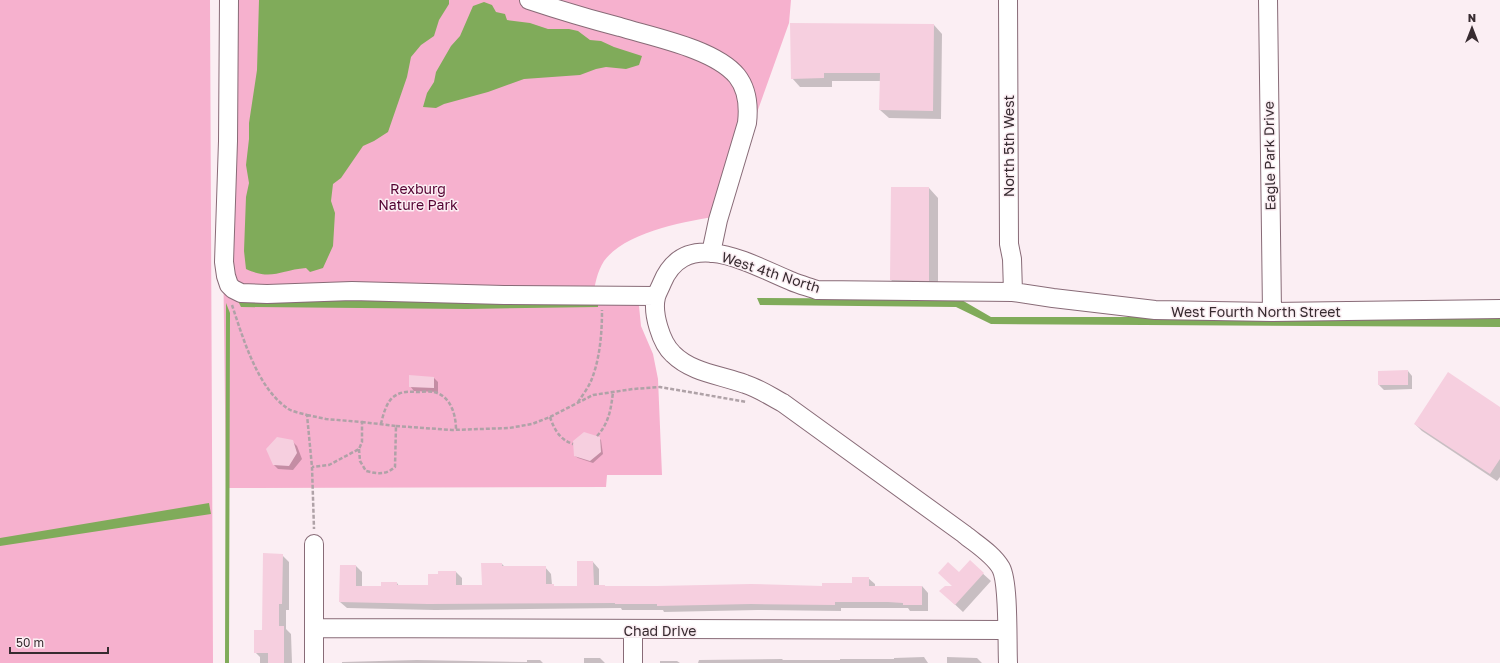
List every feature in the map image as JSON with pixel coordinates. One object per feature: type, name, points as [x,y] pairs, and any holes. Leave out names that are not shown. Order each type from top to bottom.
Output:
[{"type":"street","points":[[229,0],[228,141],[224,262],[226,276],[229,285],[233,289],[241,293],[267,294],[352,291],[504,295],[656,296]]},
{"type":"street","points":[[528,0],[676,43],[709,56],[727,67],[737,76],[747,97],[749,108],[747,123],[718,220],[711,253]]},
{"type":"street","name":"North 5th West","points":[[1008,0],[1009,244],[1012,259],[1013,292]]},
{"type":"street","name":"Eagle Park Drive","points":[[1268,0],[1272,312]]},
{"type":"street","name":"West 4th North","points":[[1007,630],[1004,577],[1001,568],[990,556],[964,534],[783,403],[744,383],[700,371],[672,353],[663,338],[658,324],[656,296],[669,269],[677,262],[686,256],[711,253],[733,256],[793,282],[817,290],[1013,292]]},
{"type":"street","name":"West Fourth North Street","points":[[1013,292],[1155,310],[1272,312],[1500,309]]},
{"type":"street","points":[[314,544],[314,663]]},
{"type":"street","name":"Chad Drive","points":[[314,628],[1007,630]]},
{"type":"street","points":[[633,630],[633,663]]},
{"type":"street","points":[[1007,630],[1008,663]]},
{"type":"path","points":[[578,403],[591,381],[598,354],[602,296]]},
{"type":"path","points":[[231,301],[240,330],[262,380],[275,398],[288,409],[326,419],[456,430],[509,428],[532,424],[550,417],[593,395],[633,389],[660,387],[754,403]]},
{"type":"path","points":[[381,424],[392,398],[402,393],[434,392],[444,396],[452,408],[456,419],[456,430]]},
{"type":"path","points":[[597,436],[602,431],[610,416],[613,392]]},
{"type":"path","points":[[307,415],[312,466],[314,544]]},
{"type":"path","points":[[550,417],[556,431],[566,442],[573,444]]},
{"type":"path","points":[[362,422],[362,442],[359,449],[360,461],[366,471],[377,474],[389,472],[395,467],[396,426]]},
{"type":"path","points":[[312,466],[329,465],[359,449]]},
{"type":"green space","points":[[0,0],[210,0],[213,663],[0,663]]},
{"type":"green space","name":"Rexburg Nature Park","points":[[220,0],[791,0],[789,23],[720,216],[674,225],[641,235],[626,242],[604,261],[597,278],[593,297],[638,296],[641,326],[653,354],[658,379],[662,475],[607,475],[606,487],[226,488]]},
{"type":"shaded area","points":[[259,0],[449,0],[449,4],[439,20],[434,36],[421,45],[411,57],[407,77],[388,132],[363,146],[341,178],[333,184],[331,201],[335,213],[333,246],[323,268],[310,272],[306,268],[276,274],[263,274],[246,269],[244,251],[246,197],[249,183],[246,165],[249,123],[257,70]]},
{"type":"shaded area","points":[[484,2],[492,5],[496,12],[505,14],[507,20],[530,23],[548,29],[569,29],[578,31],[590,40],[601,41],[642,56],[639,65],[626,69],[606,67],[580,75],[524,79],[488,92],[444,104],[436,108],[423,107],[427,93],[434,82],[436,72],[451,46],[460,36],[473,6]]},
{"type":"shaded area","points":[[757,298],[960,299],[991,317],[1500,317],[1500,327],[991,324],[956,307],[760,305]]},
{"type":"shaded area","points":[[237,299],[598,299],[598,307],[467,309],[241,307]]},
{"type":"shaded area","points":[[226,303],[230,313],[229,663],[225,663]]},
{"type":"shaded area","points":[[209,503],[211,514],[0,546],[0,538]]},
{"type":"building","points":[[790,23],[934,24],[933,111],[879,110],[880,73],[824,73],[824,78],[791,79]]},
{"type":"building","points":[[891,187],[929,187],[929,281],[890,280]]},
{"type":"building","points":[[1408,370],[1408,385],[1378,385],[1378,371]]},
{"type":"building","points":[[1448,372],[1500,407],[1500,459],[1490,474],[1414,424]]},
{"type":"building","points":[[409,375],[434,377],[434,388],[409,387]]},
{"type":"building","points":[[584,432],[600,437],[601,452],[590,461],[574,456],[573,441]]},
{"type":"building","points":[[277,437],[293,440],[297,453],[289,466],[273,465],[266,449]]},
{"type":"building","points":[[263,553],[283,554],[282,604],[279,604],[279,626],[284,626],[284,663],[268,663],[268,653],[254,653],[254,630],[262,630]]},
{"type":"building","points":[[970,560],[984,573],[955,605],[939,591],[945,586],[952,586],[938,573],[948,562],[959,572]]},
{"type":"building","points":[[577,561],[593,561],[594,585],[657,586],[751,584],[822,586],[822,583],[852,583],[852,577],[869,577],[869,586],[922,586],[922,605],[903,605],[903,603],[888,602],[835,602],[835,605],[751,604],[657,606],[657,604],[615,603],[428,604],[339,602],[340,565],[356,565],[356,586],[381,586],[381,582],[397,582],[397,585],[428,585],[428,574],[438,574],[438,571],[456,571],[456,585],[482,585],[481,563],[502,563],[502,566],[546,566],[546,584],[554,584],[554,586],[577,586]]}]
